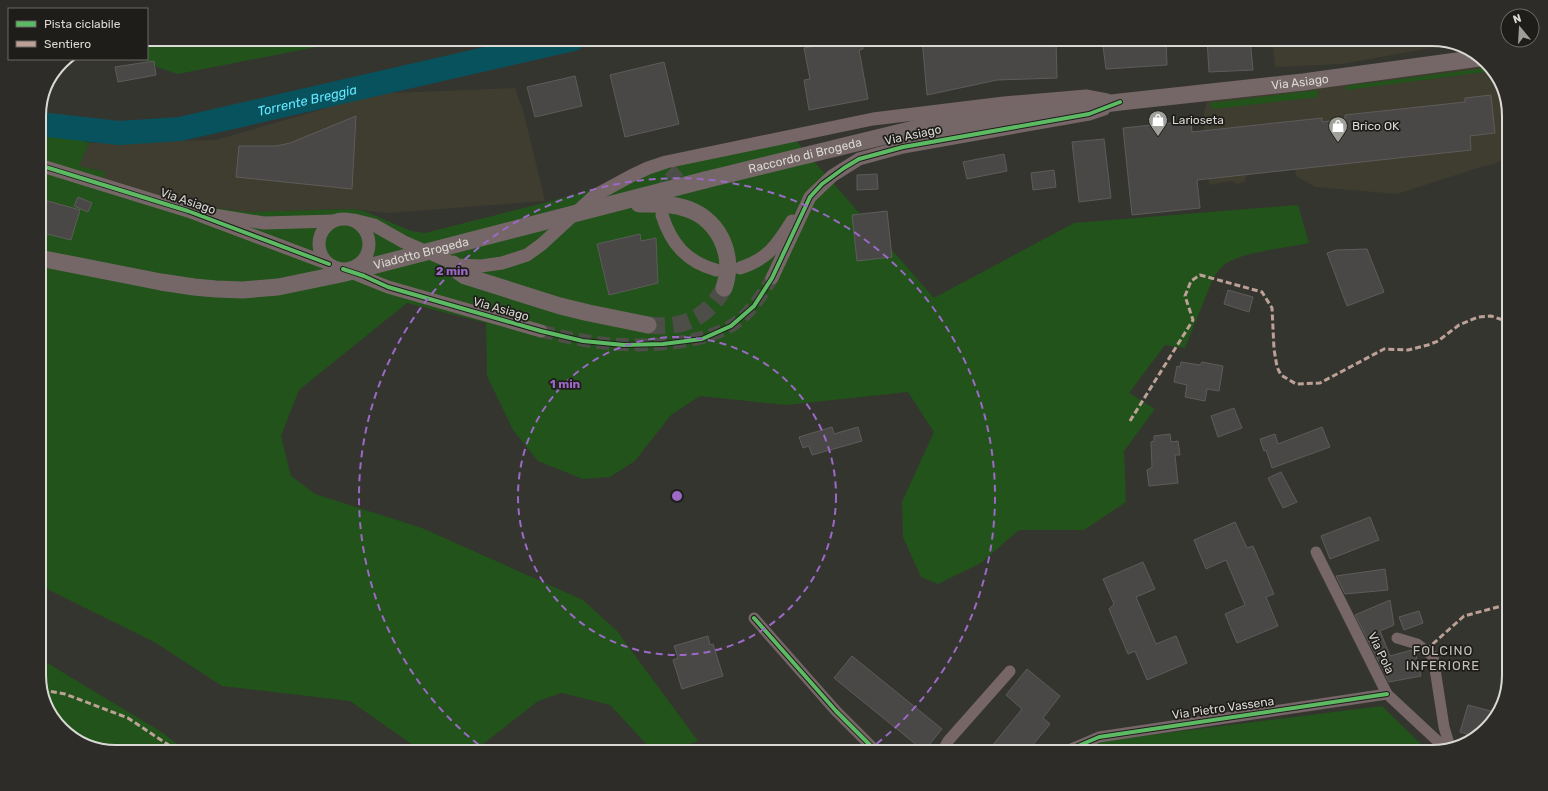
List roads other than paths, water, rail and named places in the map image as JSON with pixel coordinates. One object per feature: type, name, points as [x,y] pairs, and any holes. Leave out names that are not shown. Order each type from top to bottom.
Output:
[{"type":"main road","name":"Via Asiago","points":[[1120,102],[1303,82],[1472,59]]},
{"type":"main road","name":"Raccordo di Brogeda","points":[[705,180],[918,128],[1120,102]]},
{"type":"main road","name":"Viadotto Brogeda","points":[[46,259],[194,287],[243,290],[278,286],[340,274],[705,180]]},
{"type":"main road","points":[[616,204],[670,204],[683,207],[702,216],[716,229],[725,247],[728,266],[724,288]]},
{"type":"main road","points":[[453,264],[458,271],[465,276],[560,306],[589,314],[648,325]]},
{"type":"street","name":"Via Asiago","points":[[354,220],[374,225],[404,242],[453,264],[481,266],[502,263],[527,255],[542,244],[594,196],[648,168],[666,162],[873,119],[1004,103],[1086,96],[1120,102]]},
{"type":"street","name":"Via Asiago","points":[[772,278],[810,197],[827,180],[859,159],[930,142],[1090,114],[1120,102]]},
{"type":"street","points":[[682,168],[705,155]]},
{"type":"street","name":"Via Asiago","points":[[46,167],[188,211],[329,264]]},
{"type":"street","points":[[740,268],[755,263],[767,255],[810,197]]},
{"type":"street","name":"Via Asiago","points":[[188,211],[264,222],[334,220]]},
{"type":"street","points":[[662,215],[666,229],[683,252],[696,262],[716,270]]},
{"type":"street","points":[[342,218],[354,220],[366,231],[369,246],[365,258],[356,266],[343,269],[337,268],[329,264],[322,256],[318,244],[321,233],[334,220],[342,218]]},
{"type":"street","name":"Via Asiago","points":[[343,269],[364,276],[388,287],[540,331]]},
{"type":"street","name":"Via Pola","points":[[1316,552],[1387,694],[1441,744]]},
{"type":"street","points":[[754,618],[836,711],[870,745]]},
{"type":"street","points":[[1397,638],[1417,644],[1433,656],[1444,727],[1449,743]]},
{"type":"street","points":[[946,745],[1010,671]]},
{"type":"street","name":"Via Pietro Vassena","points":[[1080,745],[1099,737],[1387,694]]},
{"type":"waterway","name":"Torrente Breggia","points":[[46,125],[119,133],[180,129],[542,46]]},
{"type":"tunnel","points":[[662,196],[669,180],[682,167]]},
{"type":"tunnel","points":[[541,331],[599,343],[618,344],[658,344],[698,339],[715,333],[737,322],[754,305],[772,278]]},
{"type":"tunnel","points":[[648,325],[672,325],[692,320],[710,307],[724,288]]},
{"type":"place","name":"Larioseta","points":[[1158,137]]},
{"type":"place","name":"Brico OK","points":[[1338,143]]},
{"type":"district","name":"FOLCINO INFERIORE","points":[[1443,658]]}]
